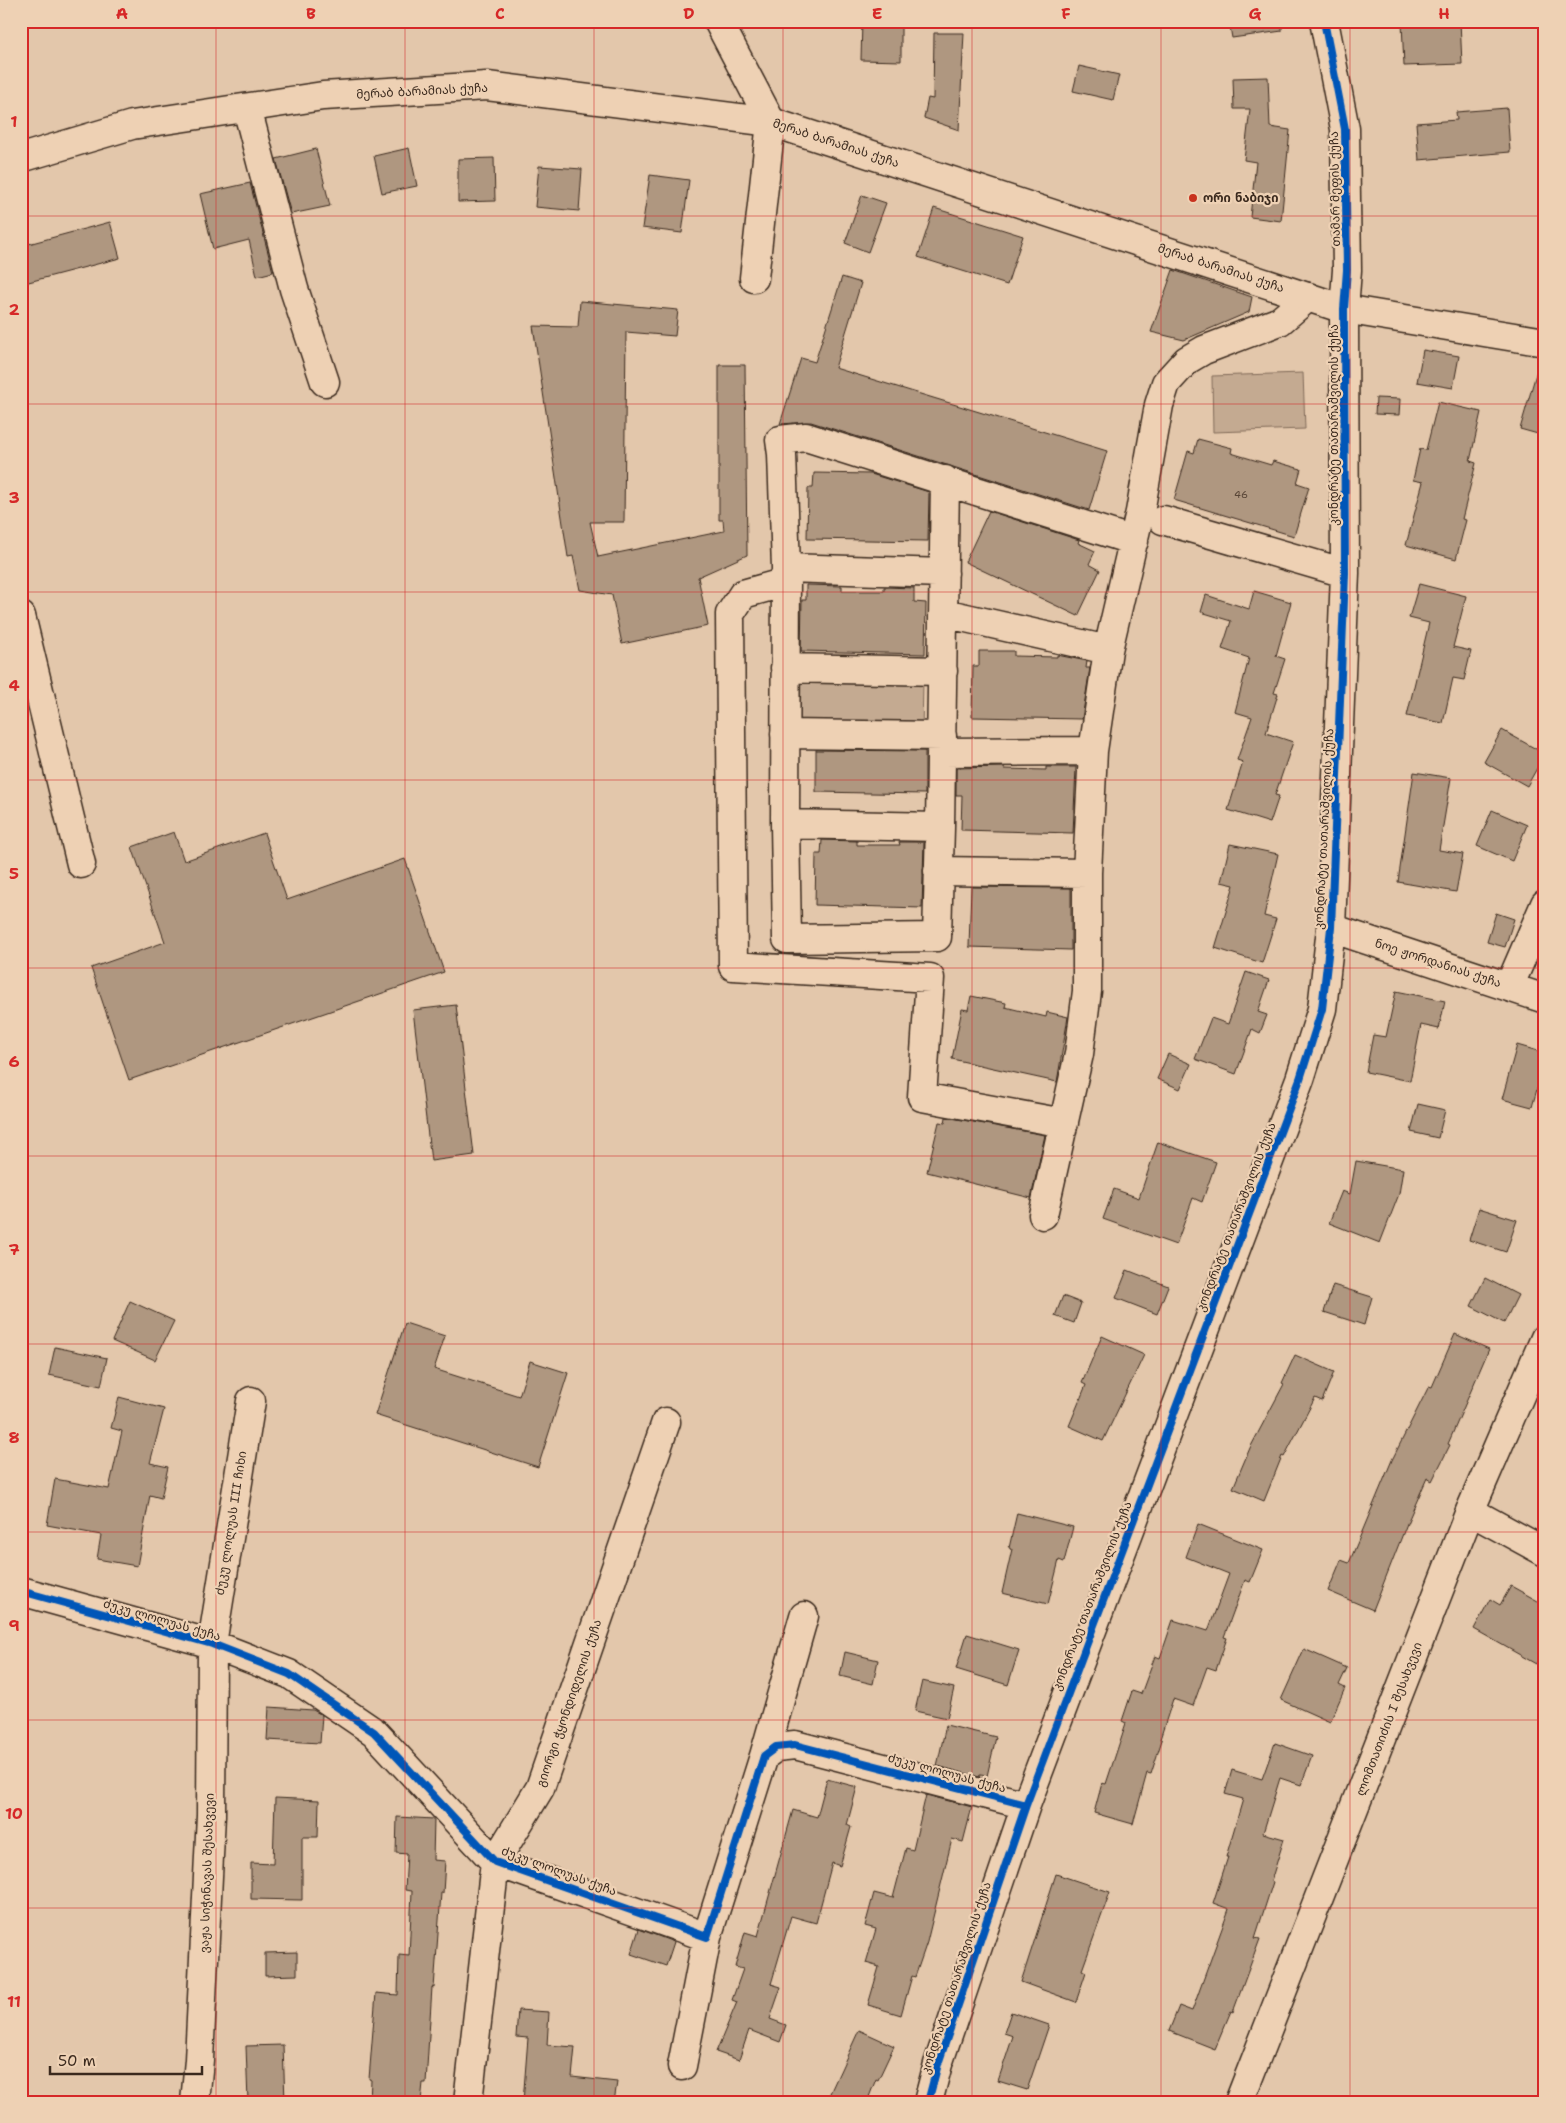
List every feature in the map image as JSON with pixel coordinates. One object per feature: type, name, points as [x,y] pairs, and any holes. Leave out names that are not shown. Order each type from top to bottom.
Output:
[{"type":"street","points":[[718,21],[771,122],[754,278]]},
{"type":"street","name":"თამარ მეფის ქუჩა","points":[[1324,21],[1346,129],[1347,270],[1345,304]]},
{"type":"street","name":"მერაბ ბარამიას ქუჩა","points":[[21,158],[132,125],[322,96],[487,86],[771,122],[1308,297],[1545,342]]},
{"type":"street","points":[[247,108],[294,289],[324,382]]},
{"type":"street","points":[[1043,1216],[1079,1054],[1086,991],[1087,873],[1093,751],[1108,650],[1134,540],[1158,405],[1166,383],[1187,360],[1204,350],[1280,321],[1308,297]]},
{"type":"street","name":"კონდრატე თათარაშვილის ქუჩა","points":[[928,2102],[938,2064],[1026,1805],[1300,1079],[1322,1010],[1331,928],[1345,573],[1345,304]]},
{"type":"street","points":[[945,480],[942,744],[937,937],[787,939],[785,824],[786,575],[780,440],[806,438],[945,480],[1134,540]]},
{"type":"street","points":[[1163,520],[1345,573]]},
{"type":"street","points":[[944,573],[786,575],[743,594],[730,614],[733,966],[930,978],[922,1098],[1064,1123]]},
{"type":"street","points":[[944,613],[1108,650]]},
{"type":"street","points":[[21,616],[81,864]]},
{"type":"street","points":[[786,668],[943,671]]},
{"type":"street","points":[[785,734],[1093,751]]},
{"type":"street","points":[[785,824],[940,827]]},
{"type":"street","points":[[938,871],[1087,873]]},
{"type":"street","points":[[1509,987],[1545,904]]},
{"type":"street","name":"ნოე ჟორდანიას ქუჩა","points":[[1331,928],[1545,999]]},
{"type":"street","name":"ლომთათიძის I შესახვევი","points":[[1239,2102],[1470,1511],[1545,1338]]},
{"type":"street","name":"ძუკუ ლოლუას III ჩიხი","points":[[212,1644],[251,1401]]},
{"type":"street","name":"გიორგი ჭყონდიდელის ქუჩა","points":[[468,2102],[494,1862],[540,1788],[666,1422]]},
{"type":"street","points":[[1470,1511],[1545,1552]]},
{"type":"street","name":"ძუკუ ლოლუას ქუჩა","points":[[21,1591],[212,1644],[289,1674],[374,1732],[494,1862],[707,1936]]},
{"type":"street","points":[[682,2066],[707,1936],[764,1756],[804,1616]]},
{"type":"street","name":"ვაჟა სიჭინავას შესახვევი","points":[[195,2102],[199,2060],[211,1815],[212,1644]]},
{"type":"street","name":"ძუკუ ლოლუას ქუჩა","points":[[764,1756],[776,1747],[795,1744],[1026,1805]]},
{"type":"shaded area","points":[[1303,373],[1305,429],[1213,432],[1212,376]]},
{"type":"shaded area","points":[[801,678],[923,680],[922,731],[800,730]]},
{"type":"building","points":[[862,21],[901,21],[901,61],[861,60]]},
{"type":"building","points":[[1229,21],[1282,21],[1282,31],[1232,38]]},
{"type":"building","points":[[1460,21],[1462,64],[1404,66],[1402,23]]},
{"type":"building","points":[[934,33],[964,33],[959,130],[924,118],[928,98],[933,99]]},
{"type":"building","points":[[1079,66],[1119,75],[1113,100],[1073,91]]},
{"type":"building","points":[[1268,77],[1270,127],[1290,130],[1281,221],[1250,217],[1256,162],[1244,160],[1250,109],[1234,109],[1233,78]]},
{"type":"building","points":[[1507,108],[1510,152],[1419,160],[1416,123],[1457,120],[1456,112]]},
{"type":"building","points":[[409,148],[417,186],[382,193],[374,156]]},
{"type":"building","points":[[316,149],[330,206],[291,214],[276,159]]},
{"type":"building","points":[[494,158],[495,201],[458,202],[458,159]]},
{"type":"building","points":[[539,166],[582,169],[579,211],[535,207]]},
{"type":"building","points":[[650,175],[689,180],[682,233],[642,228]]},
{"type":"building","points":[[250,183],[273,272],[257,276],[249,240],[213,249],[200,194]]},
{"type":"building","points":[[862,195],[886,203],[868,252],[845,243]]},
{"type":"building","points":[[934,208],[1023,236],[1007,285],[918,257]]},
{"type":"building","points":[[110,222],[120,258],[21,284],[21,246]]},
{"type":"building","points":[[1173,270],[1252,297],[1249,312],[1184,340],[1151,332]]},
{"type":"building","points":[[842,277],[861,283],[835,368],[1107,451],[1089,510],[811,422],[780,424],[801,358],[815,362]]},
{"type":"building","points":[[580,301],[678,310],[675,336],[626,332],[624,522],[590,522],[598,557],[724,531],[723,520],[719,520],[719,365],[745,365],[747,555],[698,577],[708,626],[622,644],[612,595],[580,590],[573,556],[568,557],[533,326],[578,327]]},
{"type":"building","points":[[1423,350],[1459,356],[1453,388],[1417,382]]},
{"type":"building","points":[[1540,360],[1545,360],[1545,436],[1520,429]]},
{"type":"building","points":[[1376,398],[1400,399],[1399,415],[1375,414]]},
{"type":"building","points":[[1438,402],[1481,412],[1470,461],[1476,463],[1462,519],[1466,520],[1456,559],[1406,545],[1423,482],[1413,480],[1420,449],[1426,450]]},
{"type":"building","points":[[1198,439],[1232,448],[1231,453],[1271,465],[1273,461],[1301,469],[1297,483],[1309,487],[1294,536],[1174,500],[1188,451],[1194,453]]},
{"type":"building","points":[[814,473],[871,474],[929,492],[928,541],[807,539],[808,488],[813,488]]},
{"type":"building","points":[[989,511],[1079,540],[1078,543],[1095,551],[1089,564],[1100,570],[1078,616],[965,562]]},
{"type":"building","points":[[1419,584],[1466,596],[1453,647],[1471,651],[1464,680],[1453,678],[1443,723],[1407,716],[1429,623],[1409,618]]},
{"type":"building","points":[[806,585],[842,586],[842,591],[884,591],[884,587],[914,588],[914,602],[926,603],[925,654],[801,651],[802,600],[806,600]]},
{"type":"building","points":[[1254,591],[1291,602],[1276,656],[1285,659],[1274,693],[1278,694],[1266,733],[1293,742],[1275,795],[1279,796],[1270,823],[1228,810],[1243,762],[1237,760],[1252,717],[1235,712],[1249,658],[1222,649],[1231,621],[1201,612],[1206,595],[1249,609]]},
{"type":"building","points":[[979,651],[1014,651],[1014,656],[1057,657],[1057,655],[1087,661],[1086,668],[1090,668],[1082,719],[972,717],[973,666],[979,666]]},
{"type":"building","points":[[1502,730],[1545,754],[1527,786],[1484,762]]},
{"type":"building","points":[[816,750],[925,751],[925,794],[816,792]]},
{"type":"building","points":[[1004,767],[1004,769],[1046,770],[1046,767],[1076,767],[1073,833],[961,830],[962,795],[956,795],[956,768]]},
{"type":"building","points":[[1414,772],[1451,778],[1439,850],[1463,854],[1456,892],[1398,882]]},
{"type":"building","points":[[1492,810],[1527,825],[1512,861],[1477,846]]},
{"type":"building","points":[[174,832],[184,861],[264,833],[287,900],[405,859],[444,972],[129,1080],[91,968],[165,942],[132,847]]},
{"type":"building","points":[[822,840],[857,841],[857,845],[900,845],[899,842],[924,842],[922,908],[815,905],[816,854],[821,854]]},
{"type":"building","points":[[1230,844],[1278,854],[1264,916],[1276,919],[1262,963],[1215,948],[1234,885],[1221,882]]},
{"type":"building","points":[[971,887],[1071,888],[1071,950],[969,947]]},
{"type":"building","points":[[1496,913],[1514,919],[1505,947],[1487,942]]},
{"type":"building","points":[[1246,972],[1269,980],[1258,1012],[1267,1015],[1260,1033],[1252,1029],[1236,1074],[1195,1059],[1211,1018],[1228,1024]]},
{"type":"building","points":[[1396,991],[1445,1001],[1439,1029],[1421,1025],[1410,1081],[1366,1072],[1373,1035],[1386,1037]]},
{"type":"building","points":[[971,996],[1006,1003],[1005,1007],[1046,1017],[1047,1012],[1068,1017],[1057,1082],[952,1059],[962,1009],[968,1010]]},
{"type":"building","points":[[456,1005],[474,1155],[431,1161],[413,1010]]},
{"type":"building","points":[[1517,1045],[1545,1053],[1545,1061],[1532,1107],[1502,1099]]},
{"type":"building","points":[[1168,1054],[1191,1064],[1180,1089],[1157,1079]]},
{"type":"building","points":[[1418,1104],[1445,1110],[1438,1138],[1411,1132]]},
{"type":"building","points":[[946,1117],[1045,1135],[1031,1198],[927,1172],[939,1122],[945,1123]]},
{"type":"building","points":[[1158,1142],[1216,1162],[1202,1202],[1193,1198],[1176,1245],[1103,1219],[1114,1189],[1139,1198]]},
{"type":"building","points":[[1356,1161],[1403,1169],[1399,1194],[1380,1243],[1329,1223],[1342,1191],[1350,1194]]},
{"type":"building","points":[[1479,1208],[1517,1220],[1506,1252],[1469,1240]]},
{"type":"building","points":[[1127,1270],[1168,1286],[1157,1314],[1116,1298]]},
{"type":"building","points":[[1485,1278],[1518,1295],[1504,1323],[1471,1306]]},
{"type":"building","points":[[1333,1285],[1372,1297],[1364,1325],[1324,1312]]},
{"type":"building","points":[[1063,1296],[1081,1303],[1074,1323],[1055,1316]]},
{"type":"building","points":[[130,1301],[174,1321],[155,1360],[112,1341]]},
{"type":"building","points":[[405,1323],[445,1336],[434,1369],[519,1396],[530,1361],[568,1373],[538,1467],[375,1415]]},
{"type":"building","points":[[1455,1334],[1489,1349],[1448,1444],[1450,1445],[1432,1481],[1427,1478],[1373,1610],[1328,1591],[1341,1560],[1349,1563],[1392,1460],[1429,1386],[1432,1387]]},
{"type":"building","points":[[1102,1336],[1144,1355],[1103,1441],[1069,1426],[1086,1385],[1082,1383]]},
{"type":"building","points":[[55,1347],[107,1358],[101,1386],[49,1375]]},
{"type":"building","points":[[1295,1355],[1334,1372],[1322,1401],[1315,1398],[1284,1457],[1282,1456],[1264,1501],[1233,1488],[1250,1448],[1284,1384],[1282,1383]]},
{"type":"building","points":[[119,1397],[164,1409],[150,1463],[168,1467],[161,1498],[150,1495],[137,1566],[97,1559],[101,1535],[47,1525],[55,1479],[109,1489],[122,1431],[111,1428]]},
{"type":"building","points":[[1017,1513],[1073,1527],[1064,1562],[1059,1560],[1048,1604],[1002,1593],[1012,1549],[1009,1548]]},
{"type":"building","points":[[1198,1524],[1263,1550],[1250,1582],[1245,1580],[1224,1637],[1227,1638],[1216,1670],[1207,1667],[1193,1706],[1173,1699],[1151,1774],[1147,1773],[1133,1824],[1094,1813],[1102,1783],[1106,1784],[1126,1723],[1122,1721],[1132,1691],[1141,1694],[1155,1656],[1160,1658],[1173,1620],[1208,1631],[1229,1574],[1186,1557]]},
{"type":"building","points":[[1511,1586],[1545,1605],[1545,1648],[1536,1664],[1474,1629],[1490,1599],[1500,1605]]},
{"type":"building","points":[[967,1634],[1019,1650],[1008,1685],[956,1669]]},
{"type":"building","points":[[1304,1649],[1347,1668],[1339,1685],[1345,1688],[1330,1722],[1281,1700]]},
{"type":"building","points":[[845,1652],[878,1660],[873,1684],[840,1676]]},
{"type":"building","points":[[922,1681],[954,1688],[947,1718],[915,1711]]},
{"type":"building","points":[[269,1707],[313,1710],[322,1715],[320,1743],[267,1740]]},
{"type":"building","points":[[946,1725],[996,1737],[987,1776],[980,1775],[979,1777],[937,1766]]},
{"type":"building","points":[[1275,1743],[1312,1756],[1301,1785],[1280,1778],[1263,1833],[1284,1839],[1271,1881],[1273,1882],[1255,1938],[1260,1939],[1233,2012],[1231,2011],[1215,2049],[1169,2031],[1179,2006],[1192,2011],[1229,1909],[1213,1903],[1228,1857],[1226,1857],[1243,1799],[1225,1794],[1232,1770],[1262,1779]]},
{"type":"building","points":[[827,1779],[857,1787],[847,1825],[851,1827],[840,1866],[832,1863],[816,1923],[791,1916],[771,1984],[781,1987],[770,2019],[786,2025],[780,2042],[749,2030],[739,2060],[716,2052],[737,2002],[732,2000],[743,1969],[735,1967],[745,1932],[758,1936],[793,1810],[817,1817]]},
{"type":"building","points":[[926,1795],[972,1807],[963,1842],[952,1839],[927,1942],[915,1977],[912,1976],[901,2015],[868,2005],[879,1967],[866,1963],[876,1929],[865,1926],[874,1893],[893,1898],[906,1848],[913,1850]]},
{"type":"building","points":[[275,1798],[319,1800],[318,1837],[302,1837],[302,1900],[251,1899],[251,1863],[273,1864]]},
{"type":"building","points":[[397,1817],[434,1819],[433,1860],[445,1861],[434,1988],[432,1987],[426,2083],[423,2083],[421,2102],[370,2102],[371,2080],[369,2079],[376,1993],[398,1995],[399,1955],[409,1956],[412,1891],[405,1890],[407,1854],[396,1853]]},
{"type":"building","points":[[1056,1874],[1110,1892],[1082,1970],[1086,1972],[1076,2002],[1021,1982]]},
{"type":"building","points":[[639,1929],[674,1942],[666,1966],[631,1954]]},
{"type":"building","points":[[297,1952],[297,1975],[265,1976],[265,1953]]},
{"type":"building","points":[[518,2010],[549,2012],[547,2045],[575,2047],[572,2077],[617,2082],[614,2102],[523,2102],[528,2038],[516,2037]]},
{"type":"building","points":[[1011,2012],[1049,2025],[1027,2090],[998,2081],[1013,2036],[1004,2033]]},
{"type":"building","points":[[859,2030],[894,2046],[878,2080],[876,2079],[867,2102],[826,2102]]},
{"type":"building","points":[[283,2045],[285,2102],[248,2102],[246,2046]]},
{"type":"cycle path","points":[[928,2102],[938,2064],[1026,1805],[1300,1079],[1322,1009],[1331,928],[1345,573],[1344,309],[1347,270],[1345,129],[1324,21]]},
{"type":"cycle path","points":[[21,1591],[212,1644],[289,1674],[374,1732],[495,1862],[707,1937],[764,1756],[776,1747],[795,1745],[1026,1805]]},
{"type":"place","name":"ორი ნაბიჯი","points":[[1193,198]]}]
